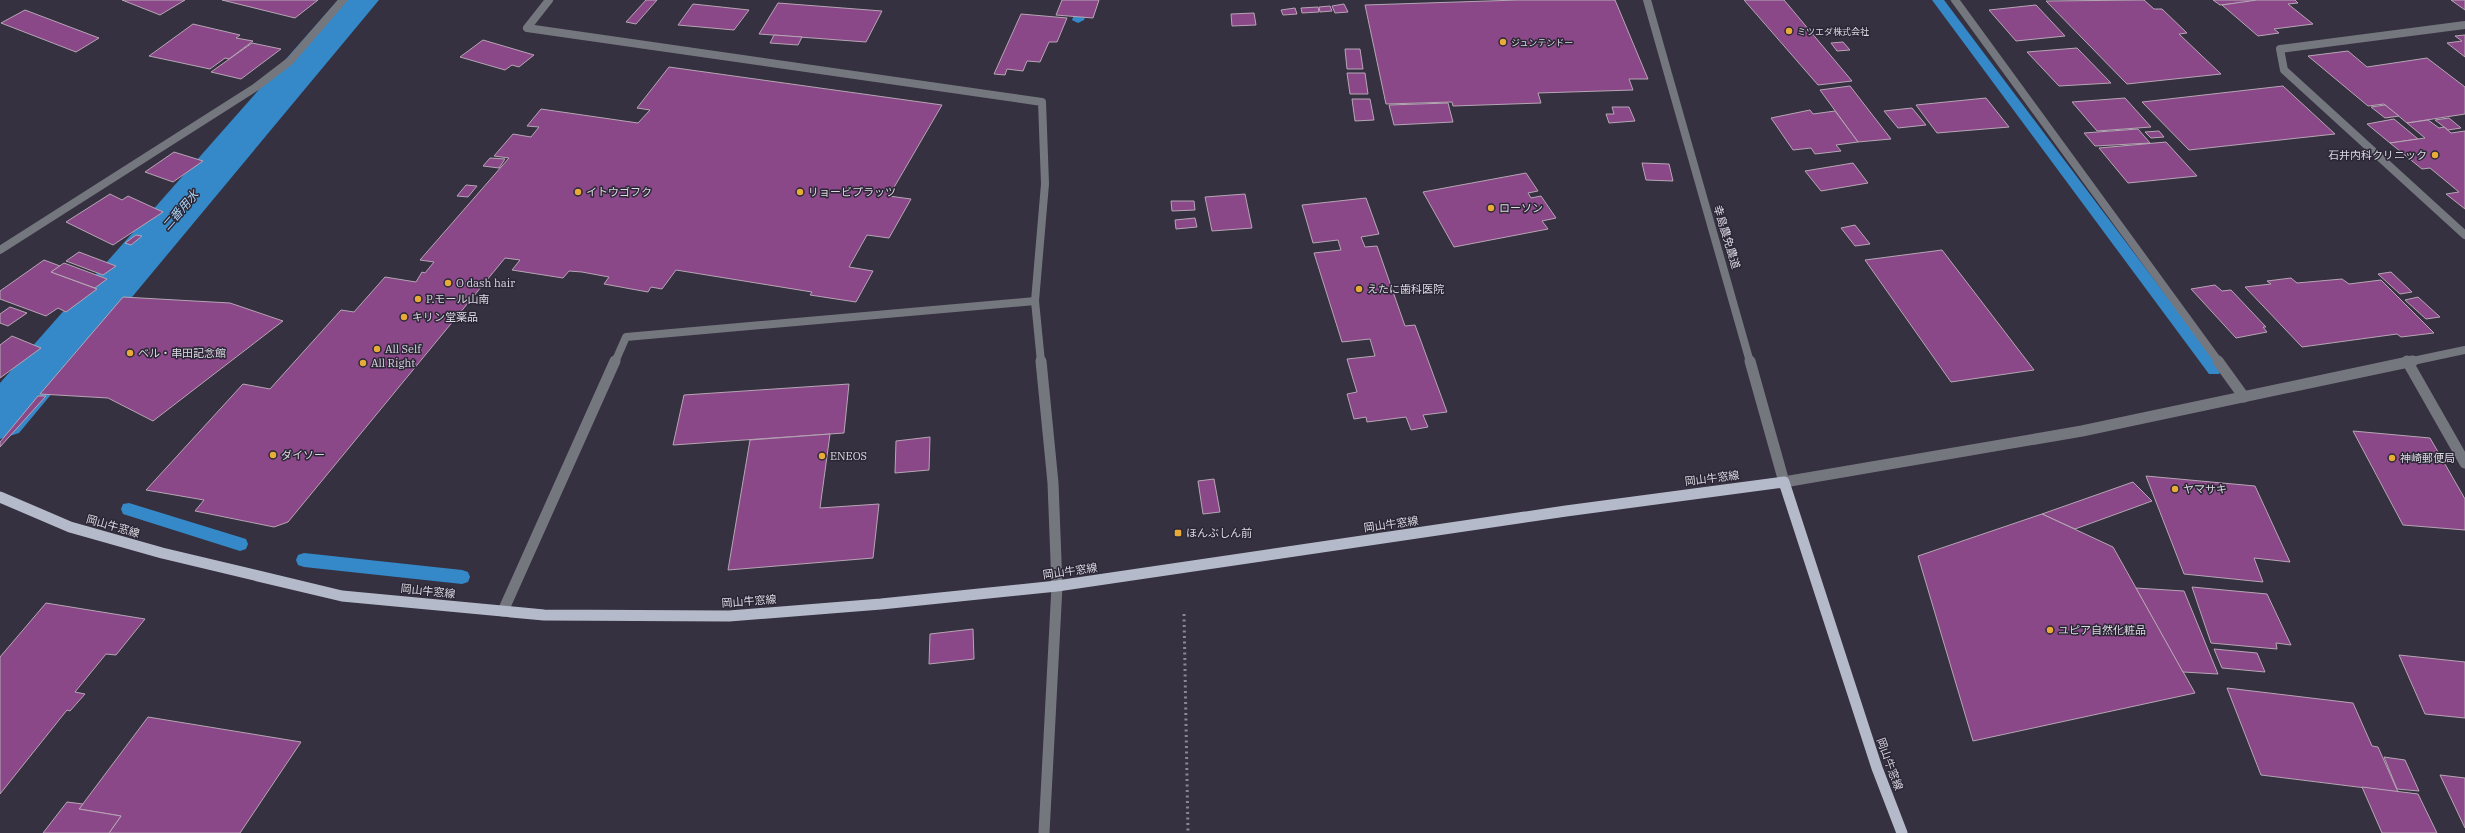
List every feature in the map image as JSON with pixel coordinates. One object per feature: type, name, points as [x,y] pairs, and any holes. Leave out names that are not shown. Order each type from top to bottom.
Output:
[{"type":"main road","name":"岡山牛窓線","points":[[0,497],[70,527],[162,553],[342,596],[544,615],[728,616],[881,604],[1057,586],[1558,512],[1784,482],[1877,768],[1902,833]]},
{"type":"street","points":[[0,250],[256,87],[290,61],[343,0]]},
{"type":"street","points":[[549,0],[526,28],[1042,102],[1045,184],[1035,301],[1053,483],[1057,586],[1044,833]]},
{"type":"street","name":"幸島農免農道","points":[[1647,0],[1784,482]]},
{"type":"street","points":[[1955,0],[2244,397]]},
{"type":"street","points":[[2465,25],[2280,49],[2284,70],[2465,235]]},
{"type":"street","points":[[503,611],[626,337],[1035,301]]},
{"type":"street","points":[[1784,482],[2082,431],[2407,361],[2465,350]]},
{"type":"street","points":[[2407,361],[2465,462]]},
{"type":"path","points":[[1184,614],[1188,833]]},
{"type":"building","points":[[122,0],[185,0],[160,15]]},
{"type":"building","points":[[222,0],[318,0],[295,18]]},
{"type":"building","points":[[646,0],[657,0],[636,24],[626,22]]},
{"type":"building","points":[[1062,0],[1099,0],[1093,18],[1056,15]]},
{"type":"building","name":"ジュンテンドー","points":[[1518,0],[1615,0],[1648,79],[1629,79],[1633,90],[1538,93],[1541,103],[1453,106],[1452,102],[1386,104],[1365,5]]},
{"type":"building","points":[[1744,0],[1784,0],[1852,81],[1818,85]]},
{"type":"building","points":[[2144,0],[2154,9],[2162,9],[2187,33],[2179,34],[2221,74],[2127,84],[2046,1]]},
{"type":"building","points":[[2213,0],[2256,0],[2257,1],[2220,5]]},
{"type":"building","points":[[2257,0],[2295,0],[2298,3],[2288,4],[2313,24],[2274,29],[2279,33],[2258,36],[2222,5]]},
{"type":"building","points":[[2451,0],[2465,0],[2465,10]]},
{"type":"building","points":[[778,3],[882,11],[866,42],[759,34]]},
{"type":"building","points":[[693,4],[749,10],[734,30],[678,25]]},
{"type":"building","points":[[1344,4],[1348,12],[1335,13],[1332,6]]},
{"type":"building","points":[[2036,5],[2065,36],[2016,41],[1989,10]]},
{"type":"building","points":[[1330,6],[1332,11],[1320,12],[1319,7]]},
{"type":"building","points":[[1318,7],[1319,12],[1302,13],[1301,8]]},
{"type":"building","points":[[1295,8],[1297,14],[1283,15],[1281,10]]},
{"type":"building","points":[[25,10],[99,38],[76,52],[1,23]]},
{"type":"building","points":[[1254,13],[1256,25],[1232,26],[1231,14]]},
{"type":"building","points":[[1021,14],[1067,18],[1057,42],[1049,42],[1040,62],[1027,61],[1023,71],[1007,69],[1005,75],[994,74]]},
{"type":"building","points":[[193,24],[240,35],[236,38],[253,41],[229,59],[225,58],[210,69],[149,56]]},
{"type":"building","points":[[774,35],[802,37],[798,45],[770,43]]},
{"type":"building","points":[[2465,35],[2465,57],[2447,43],[2462,41],[2455,36]]},
{"type":"building","points":[[483,40],[534,55],[519,67],[512,65],[505,70],[460,57]]},
{"type":"building","points":[[1843,42],[1850,50],[1837,51],[1831,43]]},
{"type":"building","points":[[252,43],[281,49],[241,79],[211,72]]},
{"type":"building","points":[[2077,48],[2111,83],[2059,86],[2027,52]]},
{"type":"building","points":[[1345,49],[1360,49],[1363,69],[1347,69]]},
{"type":"building","points":[[2348,51],[2367,67],[2427,58],[2465,87],[2465,114],[2407,123],[2384,104],[2368,106],[2308,56]]},
{"type":"building","name":"P.モール山南","points":[[669,67],[942,105],[889,196],[911,199],[889,238],[867,235],[849,267],[873,271],[856,302],[810,295],[812,292],[676,270],[662,289],[651,287],[648,292],[604,284],[609,277],[582,272],[569,271],[563,278],[512,270],[520,260],[505,258],[288,522],[274,527],[195,511],[204,500],[146,490],[243,384],[270,389],[341,310],[354,312],[385,277],[416,282],[422,272],[425,273],[434,262],[420,260],[509,158],[494,156],[513,134],[531,137],[539,127],[527,126],[541,109],[638,123],[650,110],[637,108]]},
{"type":"building","points":[[1347,73],[1365,73],[1368,94],[1350,94]]},
{"type":"building","points":[[1850,86],[1891,139],[1858,142],[1820,90]]},
{"type":"building","points":[[2283,86],[2335,134],[2189,150],[2142,102]]},
{"type":"building","points":[[1986,98],[2009,127],[1937,133],[1916,105]]},
{"type":"building","points":[[2125,98],[2151,127],[2097,131],[2072,102]]},
{"type":"building","points":[[1352,99],[1370,99],[1374,120],[1355,121]]},
{"type":"building","points":[[1448,103],[1453,122],[1394,125],[1389,105]]},
{"type":"building","points":[[2385,105],[2399,116],[2385,118],[2371,107]]},
{"type":"building","points":[[1612,107],[1629,107],[1635,121],[1609,123],[1606,114],[1614,114]]},
{"type":"building","points":[[1912,108],[1926,125],[1898,128],[1884,111]]},
{"type":"building","points":[[1810,110],[1813,114],[1835,111],[1858,142],[1836,145],[1841,151],[1815,154],[1811,148],[1793,150],[1771,118]]},
{"type":"building","points":[[2449,118],[2461,128],[2448,130],[2435,120]]},
{"type":"building","points":[[2394,119],[2418,139],[2390,143],[2367,124]]},
{"type":"building","name":"石井内科クリニック","points":[[2428,120],[2439,128],[2444,127],[2451,133],[2465,131],[2465,209],[2446,194],[2459,192],[2430,168],[2422,169],[2390,143],[2425,138],[2407,123]]},
{"type":"building","points":[[2138,129],[2150,143],[2095,146],[2084,133]]},
{"type":"building","points":[[2159,131],[2164,137],[2151,138],[2145,132]]},
{"type":"building","points":[[2166,142],[2197,176],[2128,183],[2099,148]]},
{"type":"building","points":[[174,152],[203,161],[173,182],[145,172]]},
{"type":"building","points":[[490,158],[505,159],[499,168],[483,166]]},
{"type":"building","points":[[1642,163],[1669,164],[1673,181],[1646,180]]},
{"type":"building","points":[[1853,163],[1868,183],[1821,191],[1805,171]]},
{"type":"building","name":"ローソン","points":[[1526,173],[1538,191],[1528,193],[1531,198],[1541,196],[1556,218],[1542,221],[1548,229],[1454,247],[1423,192]]},
{"type":"building","points":[[466,185],[477,186],[468,197],[457,196]]},
{"type":"building","points":[[110,194],[122,200],[128,196],[163,212],[113,245],[66,222]]},
{"type":"building","points":[[1245,194],[1252,228],[1212,231],[1205,197]]},
{"type":"building","name":"えたに歯科医院","points":[[1366,198],[1379,234],[1361,237],[1365,247],[1377,246],[1405,326],[1415,325],[1447,412],[1423,415],[1428,427],[1411,430],[1406,417],[1367,422],[1366,417],[1354,419],[1347,394],[1357,392],[1347,359],[1375,356],[1370,339],[1342,342],[1314,253],[1341,250],[1338,240],[1313,243],[1302,205]]},
{"type":"building","points":[[1171,201],[1194,201],[1195,210],[1172,211]]},
{"type":"building","points":[[1195,218],[1197,227],[1176,229],[1175,220]]},
{"type":"building","points":[[1855,225],[1870,244],[1855,246],[1841,228]]},
{"type":"building","points":[[136,235],[142,236],[131,245],[125,243]]},
{"type":"building","points":[[1942,250],[2034,370],[1951,382],[1865,260]]},
{"type":"building","points":[[79,252],[116,266],[103,275],[66,261]]},
{"type":"building","points":[[44,260],[60,266],[51,272],[97,289],[66,312],[58,308],[46,316],[0,299],[0,291]]},
{"type":"building","points":[[64,263],[107,279],[95,288],[51,272]]},
{"type":"building","points":[[2391,272],[2412,292],[2400,294],[2378,274]]},
{"type":"building","points":[[2291,278],[2297,283],[2342,279],[2349,284],[2381,280],[2434,333],[2401,337],[2397,334],[2302,347],[2245,287],[2271,284],[2267,281]]},
{"type":"building","points":[[2215,285],[2222,291],[2231,290],[2266,327],[2263,327],[2267,332],[2236,338],[2191,289]]},
{"type":"building","points":[[123,297],[230,303],[283,321],[153,421],[108,398],[40,394]]},
{"type":"building","points":[[2418,297],[2440,317],[2426,319],[2405,300]]},
{"type":"building","points":[[10,307],[27,313],[8,326],[0,323],[0,314]]},
{"type":"building","points":[[12,336],[41,348],[0,378],[0,345]]},
{"type":"building","points":[[849,384],[844,433],[673,445],[684,395]]},
{"type":"building","points":[[38,396],[46,396],[0,447],[0,442]]},
{"type":"building","points":[[2353,431],[2430,438],[2465,499],[2465,530],[2403,525]]},
{"type":"building","points":[[830,434],[820,508],[879,504],[873,558],[728,570],[750,440]]},
{"type":"building","points":[[930,437],[929,470],[895,473],[896,441]]},
{"type":"building","points":[[2146,476],[2255,486],[2290,562],[2254,558],[2263,582],[2184,574]]},
{"type":"building","points":[[1214,479],[1220,512],[1203,514],[1198,481]]},
{"type":"building","points":[[2133,482],[2152,501],[2075,529],[2042,514]]},
{"type":"building","name":"ユピア自然化粧品","points":[[2042,514],[2113,547],[2195,693],[1973,741],[1918,556]]},
{"type":"building","points":[[2192,587],[2267,594],[2291,645],[2276,643],[2277,649],[2211,643]]},
{"type":"building","points":[[2136,588],[2184,591],[2218,674],[2183,672]]},
{"type":"building","points":[[46,603],[145,619],[116,655],[106,654],[75,692],[85,694],[70,711],[67,710],[0,794],[0,657]]},
{"type":"building","points":[[973,629],[974,659],[929,664],[930,634]]},
{"type":"building","points":[[2214,649],[2257,653],[2265,672],[2222,668]]},
{"type":"building","points":[[2399,655],[2465,662],[2465,718],[2425,714]]},
{"type":"building","points":[[2227,688],[2353,703],[2372,746],[2378,747],[2398,792],[2261,775]]},
{"type":"building","points":[[148,717],[301,742],[240,833],[109,833],[121,816],[79,809]]},
{"type":"building","points":[[2384,757],[2405,760],[2419,791],[2397,789]]},
{"type":"building","points":[[2440,775],[2465,778],[2465,828]]},
{"type":"building","points":[[2362,787],[2418,794],[2437,833],[2382,833]]},
{"type":"building","points":[[67,802],[83,804],[79,809],[121,816],[109,833],[43,833]]},
{"type":"waterway","name":"二番用水","points":[[0,419],[359,0]]},
{"type":"waterway","points":[[1078,20],[1086,0]]},
{"type":"waterway","points":[[1938,0],[2214,370]]},
{"type":"waterway","points":[[129,509],[240,544]]},
{"type":"waterway","points":[[304,560],[462,577]]},
{"type":"place","name":"ミツエダ株式会社","points":[[1789,31]]},
{"type":"place","name":"ジュンテンドー","points":[[1503,42]]},
{"type":"place","name":"石井内科クリニック","points":[[2435,155]]},
{"type":"place","name":"イトウゴフク","points":[[578,192]]},
{"type":"place","name":"リョービプラッツ","points":[[800,192]]},
{"type":"place","name":"ローソン","points":[[1491,208]]},
{"type":"place","name":"O dash hair","points":[[448,283]]},
{"type":"place","name":"えたに歯科医院","points":[[1359,289]]},
{"type":"place","name":"P.モール山南","points":[[418,299]]},
{"type":"place","name":"キリン堂薬品","points":[[404,317]]},
{"type":"place","name":"All Self","points":[[377,349]]},
{"type":"place","name":"ベル・串田記念館","points":[[130,353]]},
{"type":"place","name":"All Right","points":[[363,363]]},
{"type":"place","name":"ダイソー","points":[[273,455]]},
{"type":"place","name":"ENEOS","points":[[822,456]]},
{"type":"place","name":"神崎郵便局","points":[[2392,458]]},
{"type":"place","name":"ヤマサキ","points":[[2175,489]]},
{"type":"place","name":"ほんぶしん前","points":[[1178,533]]},
{"type":"place","name":"ユピア自然化粧品","points":[[2050,630]]}]
